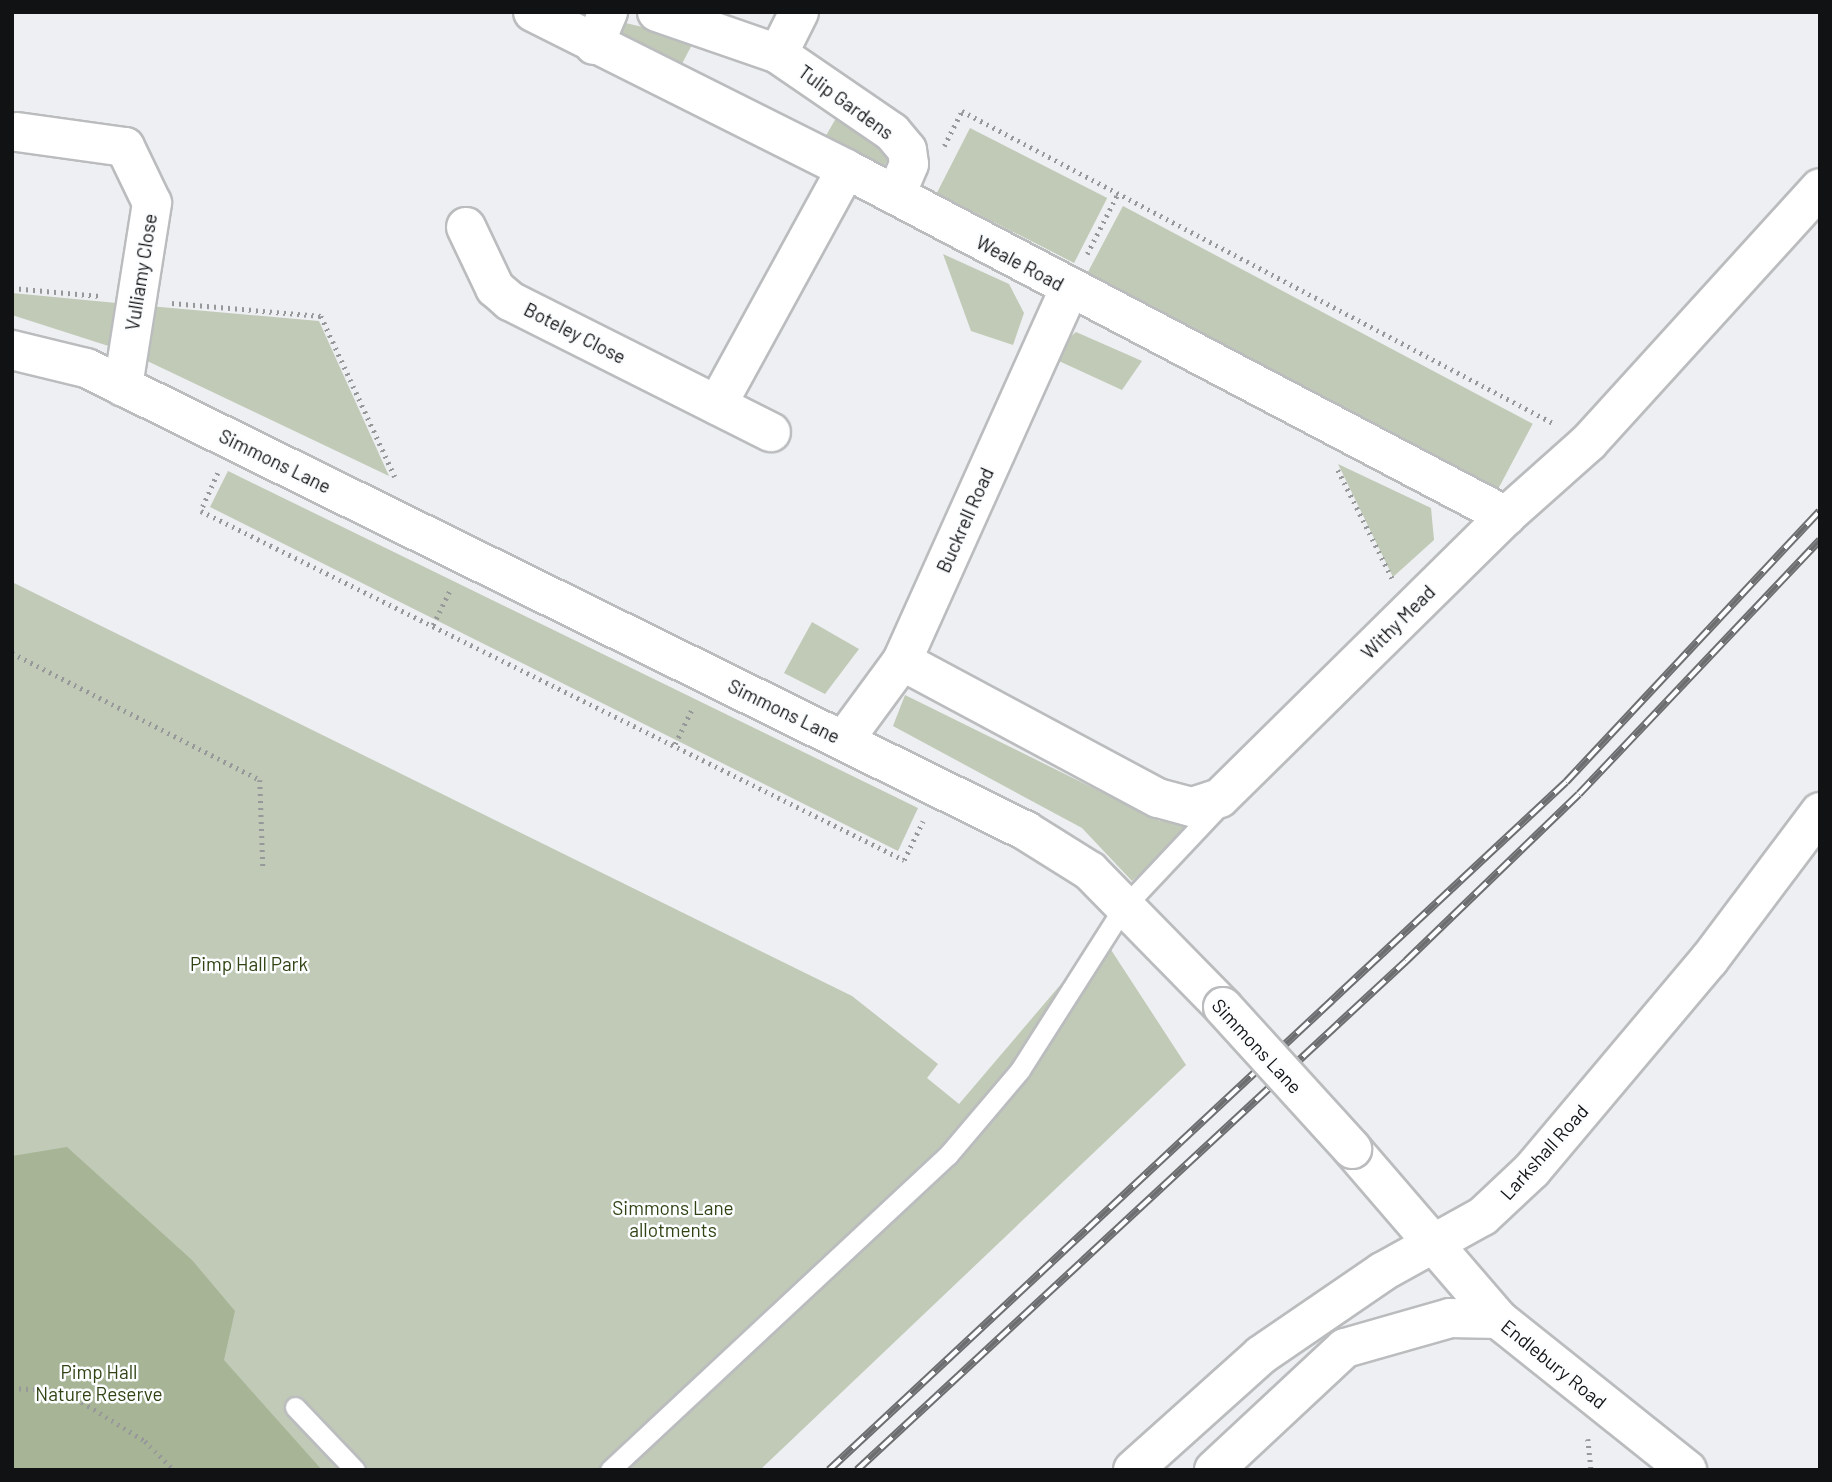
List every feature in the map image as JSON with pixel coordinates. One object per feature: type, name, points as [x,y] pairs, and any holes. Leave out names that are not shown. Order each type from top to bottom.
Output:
[{"type":"street","name":"Weale Road","points":[[533,12],[601,28],[846,169],[1069,289],[1506,516]]},
{"type":"street","name":"Tulip Gardens","points":[[657,12],[778,54],[892,132],[907,150],[909,164],[904,200]]},
{"type":"street","name":"Tulip Gardens","points":[[778,54],[799,12]]},
{"type":"street","name":"Vulliamy Close","points":[[16,132],[125,146],[152,203],[123,387]]},
{"type":"street","points":[[717,405],[846,169]]},
{"type":"street","name":"Withy Mead","points":[[902,661],[1157,798],[1192,807],[1226,792],[1506,516],[1589,442],[1820,188]]},
{"type":"street","name":"Boteley Close","points":[[466,227],[495,288],[510,300],[771,432]]},
{"type":"street","name":"Buckrell Road","points":[[844,740],[902,661],[1069,289]]},
{"type":"street","name":"Simmons Lane","points":[[12,350],[86,368],[1026,831],[1090,871],[1223,1007],[1352,1149],[1431,1247]]},
{"type":"street","name":"Larkshall Road","points":[[1133,1470],[1261,1355],[1382,1272],[1483,1216],[1532,1170],[1709,960],[1820,812]]},
{"type":"street","name":"Endlebury Road","points":[[1431,1247],[1499,1320],[1687,1470]]},
{"type":"street","points":[[1214,1470],[1345,1348],[1450,1318],[1499,1320]]},
{"type":"lane","points":[[610,1470],[948,1154],[1020,1070],[1124,906],[1163,862],[1213,818],[1226,792]]},
{"type":"lane","points":[[295,1407],[355,1470]]},
{"type":"path","points":[[904,200],[962,111],[1589,442]]},
{"type":"path","points":[[1069,289],[1117,195]]},
{"type":"path","points":[[12,288],[321,316],[397,482]]},
{"type":"path","points":[[232,440],[201,511],[904,860],[939,788]]},
{"type":"path","points":[[1334,463],[1409,612]]},
{"type":"path","points":[[12,653],[260,780],[263,867]]},
{"type":"path","points":[[12,1388],[64,1391],[145,1441],[174,1470]]},
{"type":"green space","points":[[621,22],[695,39],[675,77],[605,43]]},
{"type":"green space","points":[[839,113],[890,155],[879,176],[820,146]]},
{"type":"green space","points":[[970,128],[1107,198],[1074,263],[937,193]]},
{"type":"green space","points":[[1123,206],[1533,424],[1495,494],[1085,277]]},
{"type":"green space","points":[[943,254],[1009,284],[1024,313],[1013,345],[971,331]]},
{"type":"green space","points":[[12,293],[127,304],[121,350],[12,315]]},
{"type":"green space","points":[[149,306],[319,321],[389,476],[141,358]]},
{"type":"green space","points":[[1076,332],[1142,361],[1122,390],[1048,356]]},
{"type":"green space","points":[[1338,464],[1431,508],[1434,540],[1393,577]]},
{"type":"green space","points":[[228,471],[918,808],[898,851],[210,507]]},
{"type":"green space","points":[[12,582],[852,996],[938,1064],[927,1078],[959,1104],[1102,936],[1186,1065],[760,1470],[12,1470]]},
{"type":"green space","points":[[812,622],[859,649],[825,694],[784,673]]},
{"type":"green space","points":[[905,695],[1160,821],[1202,822],[1132,881],[1082,828],[893,726]]},
{"type":"green space","name":"Pimp Hall Nature Reserve","points":[[67,1147],[192,1260],[235,1311],[224,1360],[322,1470],[12,1470],[12,1156]]},
{"type":"railway","points":[[829,1470],[1566,782],[1820,511]]},
{"type":"railway","points":[[857,1470],[1406,961],[1579,794],[1820,540]]},
{"type":"park label","name":"Pimp Hall Park","points":[[249,964]]},
{"type":"park label","name":"Simmons Lane allotments","points":[[673,1219]]}]
